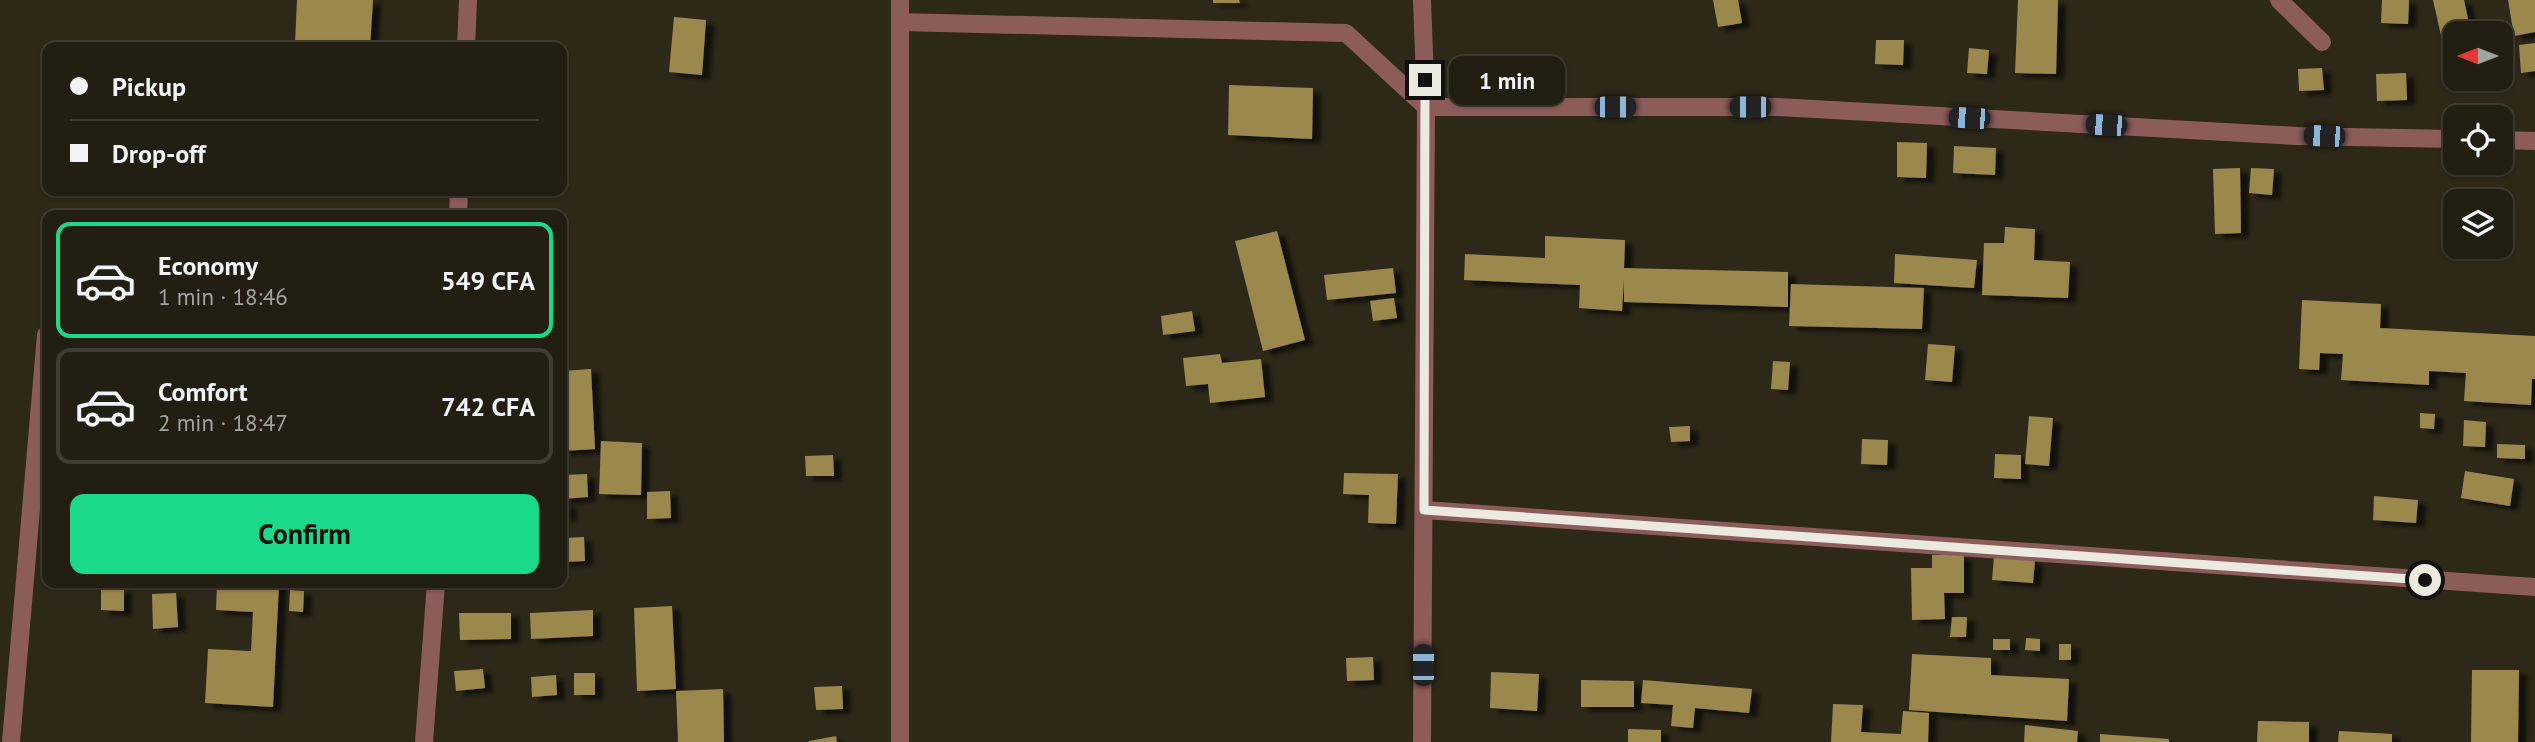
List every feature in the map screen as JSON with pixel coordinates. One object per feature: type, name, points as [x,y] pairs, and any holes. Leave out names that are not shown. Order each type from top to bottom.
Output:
[{"type":"street","points":[[466,42],[468,0]]},
{"type":"street","points":[[900,0],[900,742]]},
{"type":"street","points":[[1422,0],[1426,107],[1422,742]]},
{"type":"street","points":[[2279,0],[2322,42]]},
{"type":"street","points":[[900,22],[1346,33],[1426,107],[1777,107],[2297,136],[2443,139]]},
{"type":"street","points":[[2513,140],[2535,141]]},
{"type":"street","points":[[10,742],[42,380]]},
{"type":"street","points":[[1424,510],[2535,587]]},
{"type":"street","points":[[424,742],[436,588]]},
{"type":"building","points":[[297,0],[373,0],[370,42],[295,42]]},
{"type":"building","points":[[1213,0],[1239,0],[1240,3],[1213,3]]},
{"type":"building","points":[[1713,0],[1738,0],[1742,23],[1718,27]]},
{"type":"building","points":[[2018,0],[2058,0],[2056,74],[2015,73]]},
{"type":"building","points":[[2382,0],[2409,0],[2408,24],[2381,23]]},
{"type":"building","points":[[2433,0],[2464,0],[2468,21],[2443,21],[2442,40]]},
{"type":"building","points":[[2508,0],[2535,0],[2535,32],[2514,36]]},
{"type":"building","points":[[674,17],[706,20],[702,75],[669,72]]},
{"type":"building","points":[[1876,40],[1904,40],[1903,65],[1875,64]]},
{"type":"building","points":[[2535,43],[2535,71],[2521,73],[2519,45]]},
{"type":"building","points":[[1969,48],[1989,50],[1987,74],[1967,73]]},
{"type":"building","points":[[2322,68],[2324,90],[2299,91],[2298,69]]},
{"type":"building","points":[[2406,73],[2407,100],[2377,101],[2376,74]]},
{"type":"building","points":[[1229,85],[1313,88],[1312,139],[1228,135]]},
{"type":"building","points":[[1897,142],[1927,143],[1926,178],[1897,177]]},
{"type":"building","points":[[1954,146],[1996,148],[1995,175],[1953,173]]},
{"type":"building","points":[[2240,168],[2241,233],[2215,234],[2213,169]]},
{"type":"building","points":[[2251,168],[2274,169],[2272,195],[2249,193]]},
{"type":"building","points":[[2005,227],[2035,229],[2034,260],[2070,262],[2068,298],[1982,295],[1984,243],[2004,243]]},
{"type":"building","points":[[1277,231],[1305,340],[1263,351],[1235,241]]},
{"type":"building","points":[[1545,236],[1625,240],[1624,268],[1788,272],[1788,307],[1624,302],[1624,279],[1622,311],[1579,308],[1580,285],[1464,280],[1465,254],[1545,258]]},
{"type":"building","points":[[1895,254],[1977,260],[1974,288],[1894,283]]},
{"type":"building","points":[[1393,268],[1396,293],[1327,300],[1324,275]]},
{"type":"building","points":[[1791,284],[1924,288],[1922,329],[1789,326]]},
{"type":"building","points":[[1394,298],[1397,318],[1373,321],[1370,301]]},
{"type":"building","points":[[2302,300],[2381,304],[2380,328],[2535,336],[2535,379],[2532,379],[2531,405],[2464,401],[2466,373],[2429,371],[2429,385],[2341,380],[2343,354],[2320,353],[2319,370],[2299,369]]},
{"type":"building","points":[[1192,311],[1195,331],[1163,335],[1161,316]]},
{"type":"building","points":[[1928,344],[1955,346],[1952,382],[1925,380]]},
{"type":"building","points":[[1220,354],[1222,363],[1261,359],[1265,397],[1210,403],[1208,384],[1186,386],[1183,358]]},
{"type":"building","points":[[1773,361],[1790,362],[1788,390],[1771,389]]},
{"type":"building","points":[[591,369],[595,449],[567,451],[567,371]]},
{"type":"building","points":[[2420,413],[2435,414],[2434,429],[2420,428]]},
{"type":"building","points":[[2029,416],[2053,418],[2049,466],[2025,464]]},
{"type":"building","points":[[2464,420],[2486,422],[2485,447],[2463,446]]},
{"type":"building","points":[[1690,426],[1690,441],[1671,442],[1669,427]]},
{"type":"building","points":[[1862,439],[1888,440],[1887,465],[1861,464]]},
{"type":"building","points":[[601,441],[642,443],[641,495],[599,494]]},
{"type":"building","points":[[2497,444],[2525,445],[2525,459],[2497,458]]},
{"type":"building","points":[[1995,454],[2021,455],[2021,479],[1994,478]]},
{"type":"building","points":[[833,455],[834,476],[806,476],[805,456]]},
{"type":"building","points":[[2465,471],[2514,479],[2510,506],[2461,498]]},
{"type":"building","points":[[1344,473],[1398,474],[1396,524],[1368,523],[1369,495],[1343,494]]},
{"type":"building","points":[[587,474],[588,497],[567,499],[567,475]]},
{"type":"building","points":[[670,491],[671,518],[647,519],[647,492]]},
{"type":"building","points":[[2374,496],[2418,500],[2416,523],[2373,520]]},
{"type":"building","points":[[584,537],[585,561],[567,562],[567,538]]},
{"type":"building","points":[[1932,555],[1964,555],[1964,593],[1944,593],[1945,619],[1912,620],[1911,568],[1932,568]]},
{"type":"building","points":[[1994,556],[2035,560],[2033,583],[1992,580]]},
{"type":"building","points":[[217,588],[279,588],[273,707],[205,703],[208,649],[251,651],[253,612],[216,610]]},
{"type":"building","points":[[101,589],[124,589],[124,611],[101,610]]},
{"type":"building","points":[[290,590],[304,591],[303,612],[289,611]]},
{"type":"building","points":[[176,593],[178,627],[153,629],[152,594]]},
{"type":"building","points":[[672,606],[676,689],[637,691],[634,608]]},
{"type":"building","points":[[593,610],[593,636],[531,639],[530,613]]},
{"type":"building","points":[[459,613],[511,613],[511,639],[460,640]]},
{"type":"building","points":[[1952,617],[1967,617],[1966,637],[1950,637]]},
{"type":"building","points":[[2026,638],[2040,639],[2040,651],[2025,650]]},
{"type":"building","points":[[1993,639],[2010,639],[2010,650],[1993,650]]},
{"type":"building","points":[[2059,644],[2071,644],[2071,660],[2059,660]]},
{"type":"building","points":[[1912,654],[1991,658],[1991,675],[2069,679],[2067,721],[1909,710]]},
{"type":"building","points":[[1373,657],[1374,680],[1347,681],[1346,658]]},
{"type":"building","points":[[483,669],[485,688],[456,691],[454,671]]},
{"type":"building","points":[[2472,670],[2519,670],[2518,742],[2471,742]]},
{"type":"building","points":[[1491,672],[1539,674],[1537,711],[1490,708]]},
{"type":"building","points":[[574,673],[595,673],[595,695],[574,695]]},
{"type":"building","points":[[556,675],[557,695],[532,697],[531,677]]},
{"type":"building","points":[[1581,680],[1634,681],[1634,707],[1581,707]]},
{"type":"building","points":[[1643,680],[1752,689],[1749,713],[1695,708],[1693,728],[1671,726],[1673,705],[1641,703]]},
{"type":"building","points":[[842,686],[843,709],[816,710],[814,687]]},
{"type":"building","points":[[723,689],[724,742],[678,742],[676,691]]},
{"type":"building","points":[[1833,704],[1863,705],[1861,732],[1901,734],[1903,711],[1929,713],[1928,742],[1831,742]]},
{"type":"building","points":[[2258,721],[2309,722],[2309,742],[2257,742]]},
{"type":"building","points":[[2025,725],[2078,731],[2077,742],[2024,742]]},
{"type":"building","points":[[1628,729],[1661,730],[1661,742],[1628,742]]},
{"type":"building","points":[[2339,731],[2392,734],[2392,742],[2338,742]]},
{"type":"building","points":[[2100,734],[2169,739],[2169,742],[2100,742]]},
{"type":"building","points":[[836,736],[837,742],[809,742],[809,741]]},
{"type":"route","points":[[1425,80],[1424,510],[2425,580]]}]
